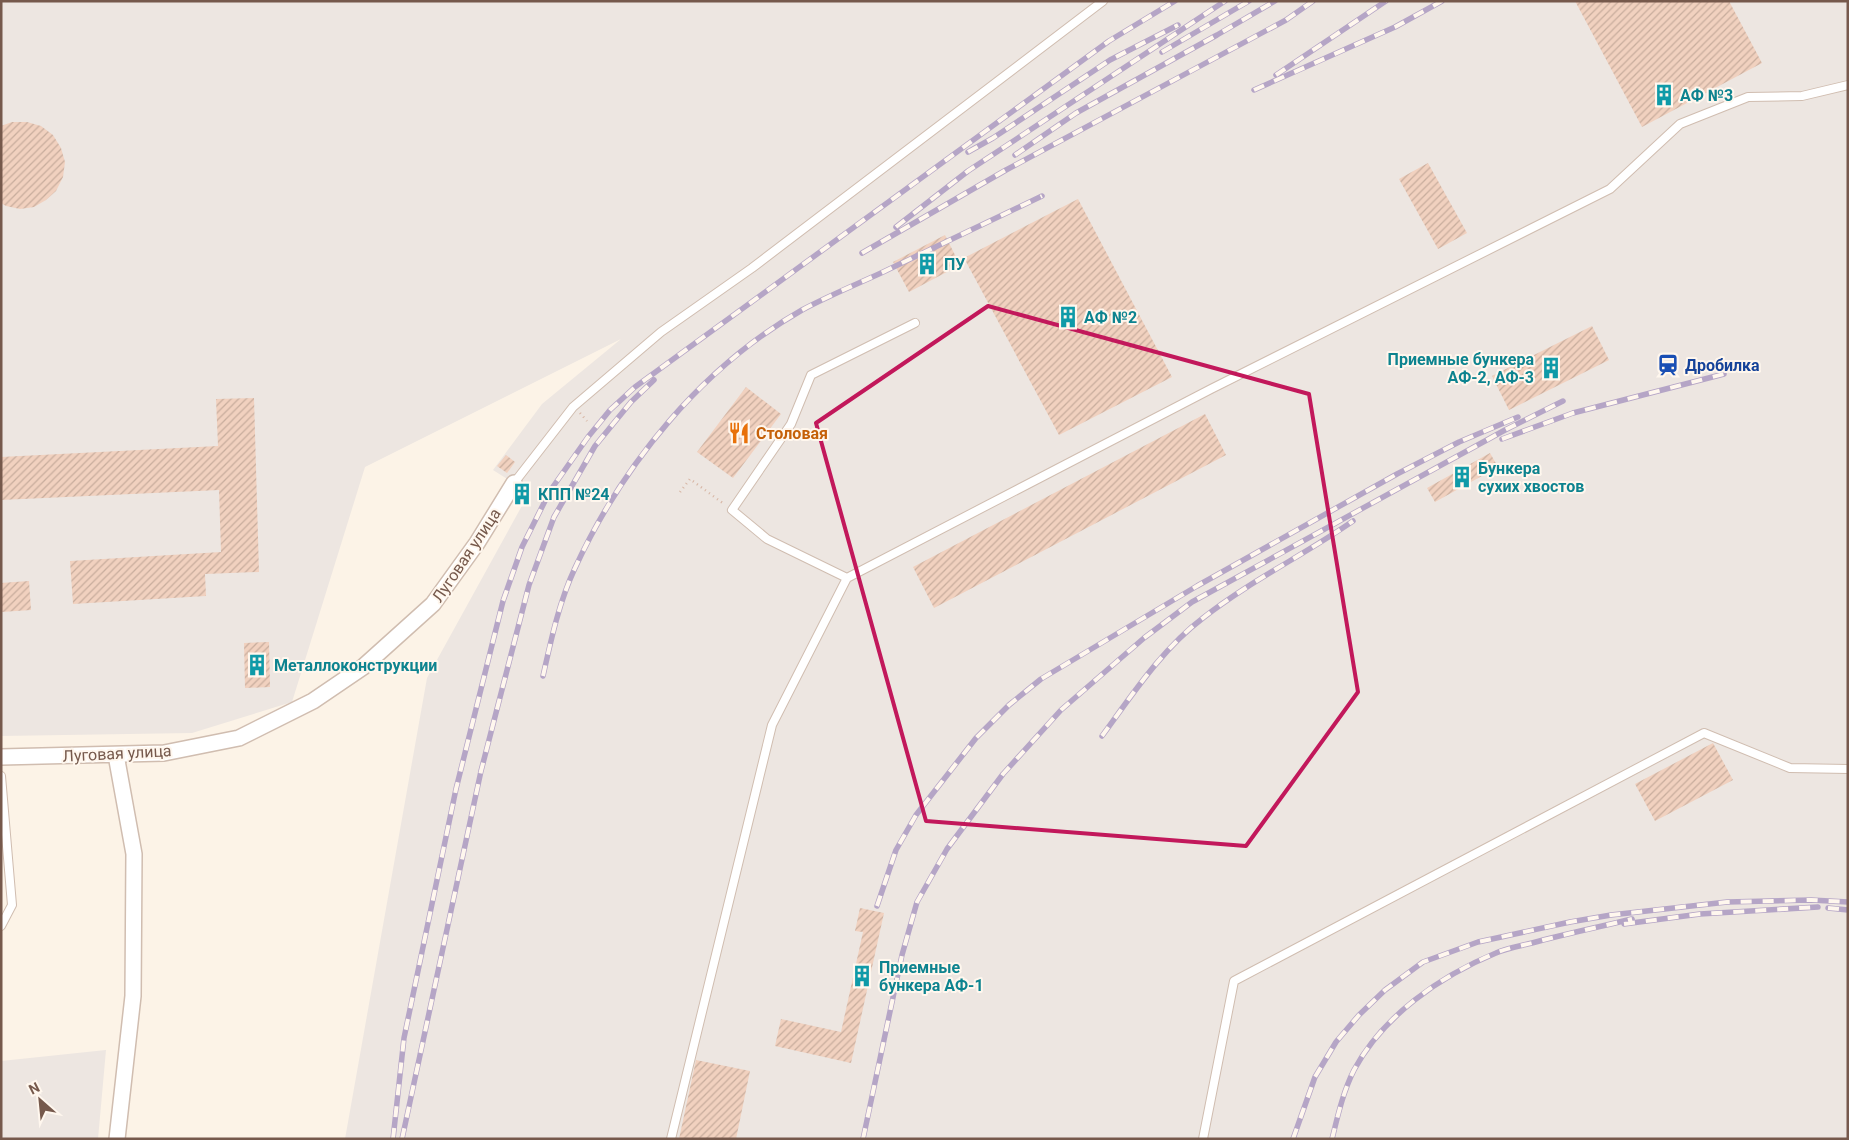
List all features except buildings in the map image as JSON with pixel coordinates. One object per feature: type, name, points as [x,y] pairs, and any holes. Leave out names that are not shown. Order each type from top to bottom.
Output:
[{"type":"street","name":"Луговая улица","points":[[1,757],[164,754],[239,738],[313,701],[356,672],[434,604],[477,543],[514,483]]},
{"type":"street","points":[[116,755],[134,854],[133,996],[118,1139]]},
{"type":"lane","points":[[514,483],[573,407],[661,332],[752,268],[1103,1]]},
{"type":"lane","points":[[671,1139],[772,725],[847,578],[1236,376],[1610,188],[1680,124],[1748,97],[1802,96],[1848,85]]},
{"type":"lane","points":[[847,578],[767,539],[732,510],[791,424],[811,375],[914,323]]},
{"type":"lane","points":[[1204,1139],[1234,981],[1704,734],[1790,768],[1848,769]]},
{"type":"lane","points":[[1,776],[12,904],[1,926]]},
{"type":"path","points":[[680,492],[690,479],[732,510]]},
{"type":"highlighted area","points":[[988,306],[1309,394],[1358,692],[1246,846],[926,821],[816,423]]},
{"type":"shaded area","points":[[1,1],[1848,1],[1848,1139],[345,1139],[427,678],[529,493],[493,470],[542,404],[621,339],[365,467],[292,702],[192,733],[1,736]]},
{"type":"shaded area","points":[[106,1050],[98,1139],[1,1139],[1,1061]]},
{"type":"railway","points":[[393,1139],[404,1038],[456,789],[503,601],[522,547],[550,491],[588,437],[610,410],[635,387],[1109,41],[1175,1]]},
{"type":"railway","points":[[896,227],[968,171],[1225,1]]},
{"type":"railway","points":[[1162,52],[1249,1]]},
{"type":"railway","points":[[1015,155],[1076,113],[1275,1]]},
{"type":"railway","points":[[862,253],[1006,170],[1286,20],[1313,1]]},
{"type":"railway","points":[[1276,75],[1386,1]]},
{"type":"railway","points":[[1254,90],[1395,27],[1442,1]]},
{"type":"railway","points":[[968,152],[993,138],[1110,60],[1178,25]]},
{"type":"railway","points":[[543,676],[564,594],[594,529],[642,456],[669,421],[699,389],[731,360],[766,333],[802,310],[1042,196]]},
{"type":"railway","points":[[1502,439],[1573,413],[1724,374]]},
{"type":"railway","points":[[402,1139],[481,771],[529,585],[554,517],[595,446],[631,402],[654,380]]},
{"type":"railway","points":[[863,1139],[902,955],[917,902],[947,849],[1003,774],[1061,710],[1144,638],[1192,602],[1505,430],[1563,401]]},
{"type":"railway","points":[[877,906],[896,850],[916,815],[976,738],[1009,705],[1041,679],[1197,586],[1397,474],[1459,442],[1518,417]]},
{"type":"railway","points":[[1102,736],[1148,673],[1188,630],[1239,592],[1353,521]]},
{"type":"railway","points":[[1293,1139],[1315,1077],[1336,1042],[1359,1015],[1385,990],[1423,962],[1478,942],[1611,915],[1727,902],[1811,900],[1848,902]]},
{"type":"railway","points":[[1624,924],[1700,914],[1818,907]]},
{"type":"railway","points":[[1828,908],[1848,910]]},
{"type":"railway","points":[[1332,1139],[1350,1078],[1366,1050],[1397,1015],[1434,986],[1454,973],[1500,951],[1632,919]]},
{"type":"place","name":"АФ №3","points":[[1664,95]]},
{"type":"place","name":"ПУ","points":[[927,264]]},
{"type":"place","name":"АФ №2","points":[[1068,317]]},
{"type":"place","name":"Дробилка","points":[[1668,365]]},
{"type":"place","name":"Приемные бункера АФ-2, АФ-3","points":[[1551,368]]},
{"type":"place","name":"Столовая","points":[[739,433]]},
{"type":"place","name":"Бункера сухих хвостов","points":[[1462,477]]},
{"type":"place","name":"КПП №24","points":[[522,494]]},
{"type":"place","name":"Металлоконструкции","points":[[257,665]]},
{"type":"place","name":"Приемные бункера АФ-1","points":[[862,976]]}]
